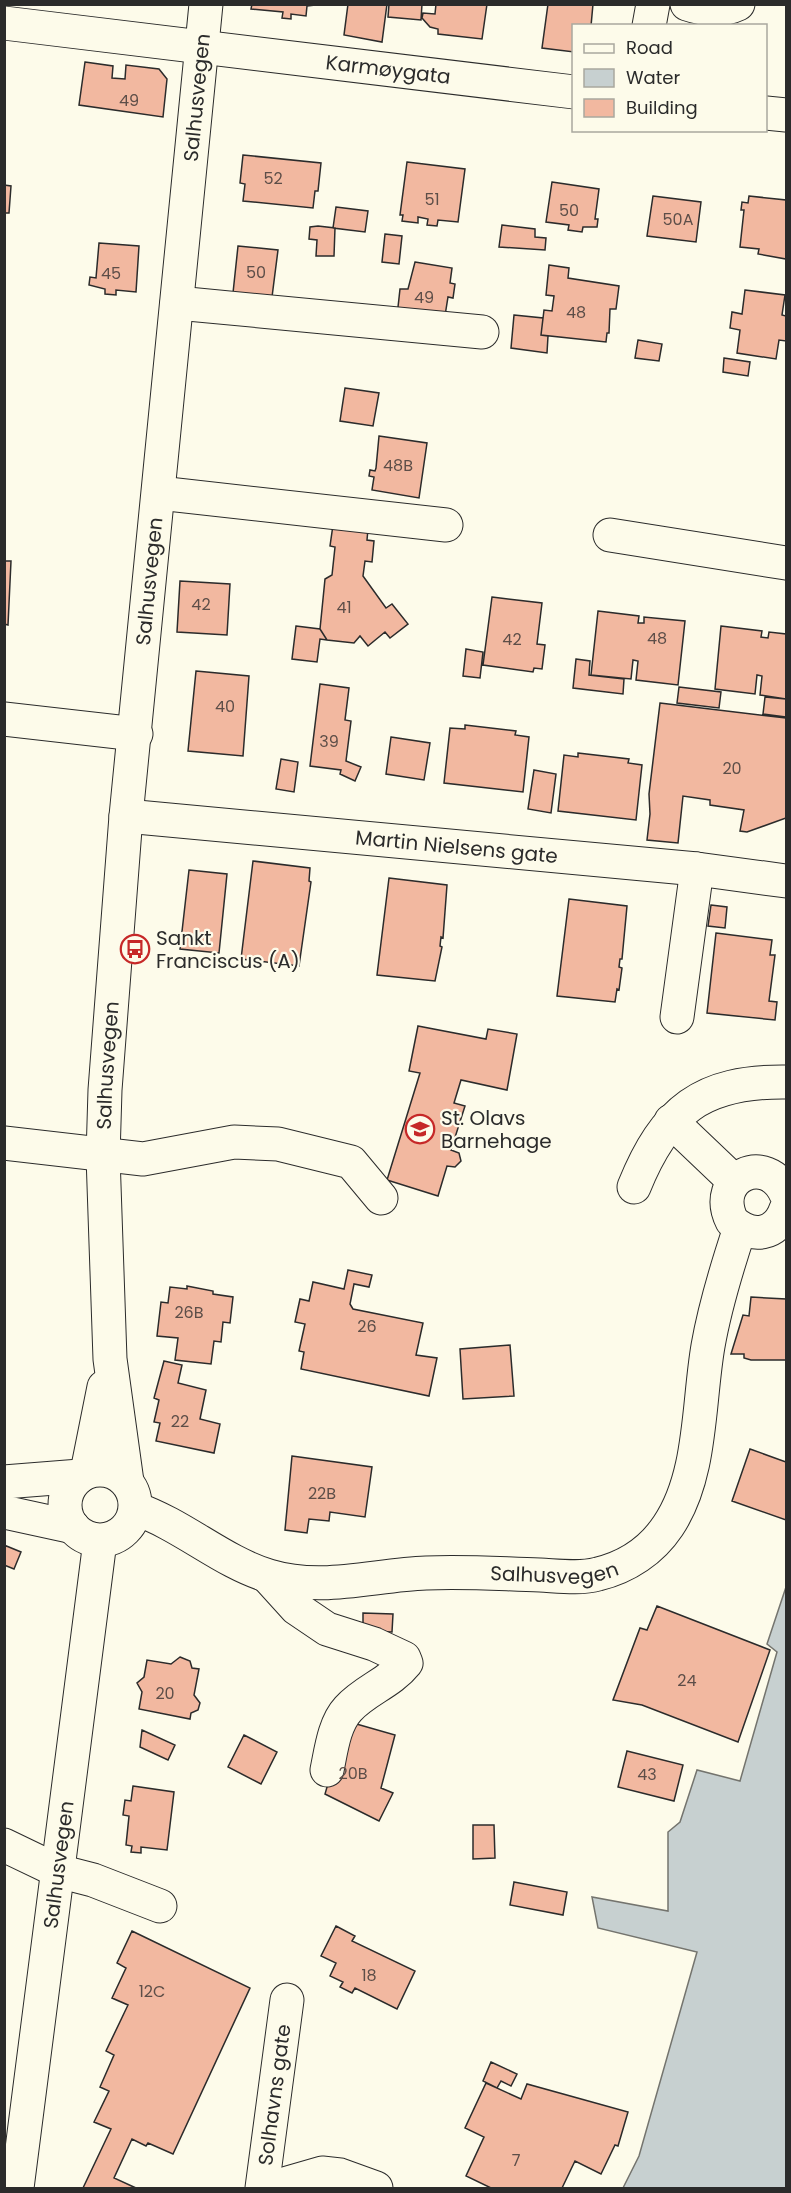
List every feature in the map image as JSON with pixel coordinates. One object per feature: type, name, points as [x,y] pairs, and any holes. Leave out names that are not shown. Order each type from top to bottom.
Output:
[{"type":"street","name":"Salhusvegen","points":[[206,4],[136,734],[126,816],[105,1090],[103,1156],[110,1359],[131,1496],[172,1524],[267,1576],[303,1585],[332,1584],[426,1573],[571,1576],[598,1574],[627,1563],[649,1549],[668,1526],[684,1489],[692,1461],[708,1346],[719,1294],[740,1228]]},
{"type":"street","points":[[649,24],[653,4]]},
{"type":"street","points":[[687,4],[705,10],[727,9],[738,4]]},
{"type":"street","name":"Karmøygata","points":[[4,23],[202,45],[572,92]]},
{"type":"street","points":[[767,113],[786,115]]},
{"type":"street","points":[[177,303],[482,332]]},
{"type":"street","points":[[159,493],[446,525]]},
{"type":"street","points":[[610,535],[786,563]]},
{"type":"street","points":[[4,719],[136,734]]},
{"type":"street","name":"Martin Nielsens gate","points":[[126,816],[697,868],[786,881]]},
{"type":"street","points":[[677,1017],[697,868]]},
{"type":"street","points":[[634,1187],[645,1159],[671,1121],[697,1100],[724,1088],[751,1083],[786,1082]]},
{"type":"street","points":[[671,1121],[734,1181]]},
{"type":"street","points":[[103,1156],[143,1159],[234,1142],[278,1144],[351,1162],[381,1198]]},
{"type":"street","name":"Salhusvegen","points":[[4,1143],[103,1156]]},
{"type":"street","points":[[786,1194],[782,1185],[768,1173],[758,1172],[742,1175],[734,1181],[726,1201],[732,1221],[740,1228],[757,1233],[777,1226],[786,1209]]},
{"type":"street","name":"Salhusvegen","points":[[84,1474],[110,1359]]},
{"type":"street","points":[[4,1482],[108,1471],[131,1496],[128,1527],[119,1534],[86,1534],[4,1512]]},
{"type":"street","points":[[84,1474],[71,1485],[65,1504],[86,1534]]},
{"type":"street","name":"Salhusvegen","points":[[17,2188],[58,1871],[86,1534]]},
{"type":"street","points":[[267,1576],[296,1608],[327,1629],[374,1644],[405,1658],[406,1663],[396,1675],[346,1711],[335,1734],[327,1770]]},
{"type":"street","points":[[4,1845],[58,1871],[93,1881],[160,1906]]},
{"type":"street","name":"Solhavns gate","points":[[262,2188],[287,2000]]},
{"type":"street","points":[[270,2188],[322,2173],[340,2175],[375,2188]]},
{"type":"water","points":[[786,1587],[786,2188],[623,2188],[639,2156],[697,1952],[598,1928],[592,1897],[668,1911],[668,1832],[680,1822],[697,1770],[740,1781],[777,1652],[767,1644]]},
{"type":"building","points":[[252,4],[324,4],[307,6],[306,16],[291,14],[291,19],[282,18],[283,12],[251,9]]},
{"type":"building","points":[[348,4],[387,4],[382,42],[344,35]]},
{"type":"building","points":[[389,4],[422,4],[421,20],[388,17]]},
{"type":"building","points":[[436,4],[487,4],[482,39],[438,34],[438,29],[430,27],[422,18],[423,13],[435,14]]},
{"type":"building","points":[[548,4],[593,4],[591,24],[572,24],[572,52],[542,48]]},
{"type":"building","points":[[85,62],[113,66],[112,78],[125,79],[126,65],[159,69],[167,79],[163,117],[79,105]]},
{"type":"building","points":[[243,155],[321,163],[318,191],[315,191],[313,208],[243,201],[245,184],[240,183]]},
{"type":"building","points":[[407,162],[465,169],[458,222],[438,220],[437,226],[427,225],[428,219],[418,217],[418,223],[402,221],[403,215],[400,215]]},
{"type":"building","points":[[552,182],[599,189],[595,219],[598,219],[597,227],[583,227],[582,232],[568,230],[569,225],[546,222]]},
{"type":"building","points":[[4,185],[11,186],[9,213],[4,213]]},
{"type":"building","points":[[653,196],[701,202],[696,242],[647,236]]},
{"type":"building","points":[[749,196],[786,200],[786,259],[758,254],[759,249],[740,247],[744,210],[741,210],[742,202],[748,203]]},
{"type":"building","points":[[336,207],[368,211],[365,232],[333,228]]},
{"type":"building","points":[[502,225],[535,229],[535,237],[546,238],[545,250],[499,247]]},
{"type":"building","points":[[310,227],[335,228],[334,256],[316,256],[317,240],[309,239]]},
{"type":"building","points":[[385,234],[402,236],[399,264],[382,262]]},
{"type":"building","points":[[99,243],[139,246],[136,292],[116,290],[116,295],[105,294],[105,289],[89,285],[90,277],[96,278]]},
{"type":"building","points":[[238,246],[278,250],[272,297],[233,293]]},
{"type":"building","points":[[415,262],[452,268],[450,283],[455,284],[453,298],[448,297],[444,322],[397,316],[400,289],[408,289]]},
{"type":"building","points":[[549,265],[569,268],[568,278],[619,286],[616,309],[610,309],[609,333],[607,333],[606,342],[541,335],[544,310],[552,311],[554,296],[546,295]]},
{"type":"building","points":[[745,290],[785,295],[782,315],[786,316],[786,341],[779,340],[776,359],[737,353],[740,330],[730,328],[732,312],[742,314]]},
{"type":"building","points":[[514,315],[543,318],[541,335],[548,336],[547,353],[511,348]]},
{"type":"building","points":[[638,340],[662,344],[659,361],[635,358]]},
{"type":"building","points":[[724,358],[750,362],[748,376],[723,372]]},
{"type":"building","points":[[345,388],[379,393],[373,426],[340,421]]},
{"type":"building","points":[[379,436],[427,443],[419,498],[372,490],[374,477],[369,476],[370,470],[375,471],[376,468]]},
{"type":"building","points":[[333,525],[368,529],[367,540],[374,541],[372,562],[365,561],[363,576],[386,608],[392,604],[408,624],[390,638],[385,632],[368,646],[360,636],[354,643],[327,640],[320,629],[325,579],[332,575],[335,547],[330,546]]},
{"type":"building","points":[[4,561],[11,561],[8,625],[4,624]]},
{"type":"building","points":[[180,581],[230,584],[227,635],[177,632]]},
{"type":"building","points":[[492,597],[542,603],[537,644],[545,645],[542,669],[534,668],[533,672],[483,665]]},
{"type":"building","points":[[598,611],[639,616],[638,623],[644,623],[644,617],[685,621],[678,685],[636,680],[638,661],[633,660],[631,679],[591,675]]},
{"type":"building","points":[[296,626],[320,629],[327,640],[320,639],[317,662],[292,659]]},
{"type":"building","points":[[721,626],[762,631],[761,637],[768,638],[769,632],[786,634],[786,699],[760,695],[762,676],[757,675],[755,694],[715,689]]},
{"type":"building","points":[[466,649],[483,652],[480,678],[463,676]]},
{"type":"building","points":[[576,659],[590,661],[589,675],[624,679],[623,694],[573,688]]},
{"type":"building","points":[[196,671],[249,676],[243,756],[188,751]]},
{"type":"building","points":[[320,684],[349,688],[345,720],[351,721],[346,761],[361,767],[355,781],[340,774],[341,770],[310,766]]},
{"type":"building","points":[[679,687],[721,692],[719,708],[677,703]]},
{"type":"building","points":[[765,697],[786,699],[786,717],[763,714]]},
{"type":"building","points":[[660,703],[786,718],[786,818],[747,832],[740,831],[744,810],[710,805],[710,800],[683,796],[678,843],[647,840],[650,814],[649,794]]},
{"type":"building","points":[[465,725],[516,731],[515,735],[529,737],[523,792],[444,783],[450,728],[465,729]]},
{"type":"building","points":[[391,737],[430,743],[424,780],[386,774]]},
{"type":"building","points":[[578,753],[629,759],[628,763],[642,765],[636,820],[558,811],[564,755],[578,757]]},
{"type":"building","points":[[281,759],[298,762],[294,792],[276,789]]},
{"type":"building","points":[[534,770],[556,774],[551,813],[528,809]]},
{"type":"building","points":[[253,861],[310,868],[309,881],[311,882],[299,966],[241,959]]},
{"type":"building","points":[[189,870],[227,874],[219,953],[180,949]]},
{"type":"building","points":[[389,878],[447,885],[443,938],[441,937],[440,946],[442,947],[435,981],[377,975]]},
{"type":"building","points":[[569,899],[627,906],[622,959],[620,959],[619,967],[622,968],[615,1002],[557,996]]},
{"type":"building","points":[[711,905],[727,907],[725,928],[708,926]]},
{"type":"building","points":[[716,933],[772,940],[770,955],[775,955],[769,1001],[777,1002],[775,1020],[707,1013]]},
{"type":"building","points":[[418,1026],[486,1039],[488,1029],[517,1034],[507,1090],[461,1080],[454,1103],[465,1106],[451,1150],[459,1153],[461,1161],[455,1167],[447,1166],[438,1196],[387,1180],[420,1073],[409,1071]]},
{"type":"building","points":[[348,1270],[372,1275],[369,1287],[354,1284],[350,1304],[353,1309],[423,1323],[416,1355],[437,1358],[429,1396],[301,1369],[304,1352],[299,1351],[305,1324],[295,1322],[300,1299],[309,1301],[313,1282],[344,1289]]},
{"type":"building","points":[[187,1286],[233,1297],[230,1323],[223,1322],[221,1342],[214,1341],[211,1364],[175,1360],[178,1338],[157,1336],[161,1302],[168,1303],[170,1287],[187,1289]]},
{"type":"building","points":[[751,1297],[786,1299],[786,1360],[751,1360],[744,1358],[744,1354],[731,1354],[743,1315],[749,1316]]},
{"type":"building","points":[[510,1345],[514,1396],[463,1399],[460,1349]]},
{"type":"building","points":[[164,1361],[182,1365],[178,1383],[206,1390],[200,1419],[220,1424],[214,1453],[156,1441],[160,1423],[154,1422],[159,1400],[154,1398]]},
{"type":"building","points":[[750,1449],[786,1462],[786,1520],[732,1501]]},
{"type":"building","points":[[292,1456],[372,1467],[365,1517],[330,1512],[329,1521],[309,1519],[307,1533],[285,1530]]},
{"type":"building","points":[[4,1545],[21,1552],[14,1569],[4,1565]]},
{"type":"building","points":[[657,1606],[770,1650],[738,1742],[642,1705],[613,1700],[640,1628],[647,1630]]},
{"type":"building","points":[[363,1613],[393,1614],[392,1632],[363,1631]]},
{"type":"building","points":[[180,1657],[190,1661],[192,1668],[199,1669],[194,1695],[200,1703],[198,1710],[191,1713],[190,1719],[139,1709],[142,1692],[137,1683],[144,1677],[147,1660],[171,1664]]},
{"type":"building","points":[[346,1721],[395,1735],[381,1788],[393,1793],[379,1821],[325,1794]]},
{"type":"building","points":[[142,1730],[175,1745],[168,1760],[140,1747]]},
{"type":"building","points":[[244,1735],[277,1752],[261,1784],[228,1767]]},
{"type":"building","points":[[627,1751],[683,1765],[674,1801],[618,1787]]},
{"type":"building","points":[[133,1786],[174,1792],[167,1850],[141,1847],[141,1853],[131,1852],[132,1846],[126,1845],[129,1816],[123,1815],[125,1800],[131,1801]]},
{"type":"building","points":[[473,1825],[494,1825],[495,1858],[473,1859]]},
{"type":"building","points":[[514,1882],[567,1892],[563,1915],[510,1905]]},
{"type":"building","points":[[336,1926],[355,1936],[352,1941],[415,1971],[397,2009],[355,1988],[352,1993],[340,1987],[343,1982],[330,1976],[336,1963],[321,1956]]},
{"type":"building","points":[[132,1931],[250,1988],[173,2154],[132,2139],[114,2178],[136,2188],[83,2188],[111,2129],[94,2122],[109,2091],[100,2087],[114,2055],[106,2051],[128,2005],[112,1998],[126,1968],[117,1963]]},
{"type":"building","points":[[491,2062],[517,2074],[511,2086],[501,2081],[497,2088],[483,2081]]},
{"type":"building","points":[[486,2083],[521,2099],[527,2084],[628,2112],[618,2146],[615,2145],[601,2174],[575,2161],[562,2188],[491,2188],[466,2176],[484,2137],[465,2128]]},
{"type":"place","name":"Sankt Franciscus (A)","points":[[135,949]]},
{"type":"place","name":"St. Olavs Barnehage","points":[[420,1129]]}]
